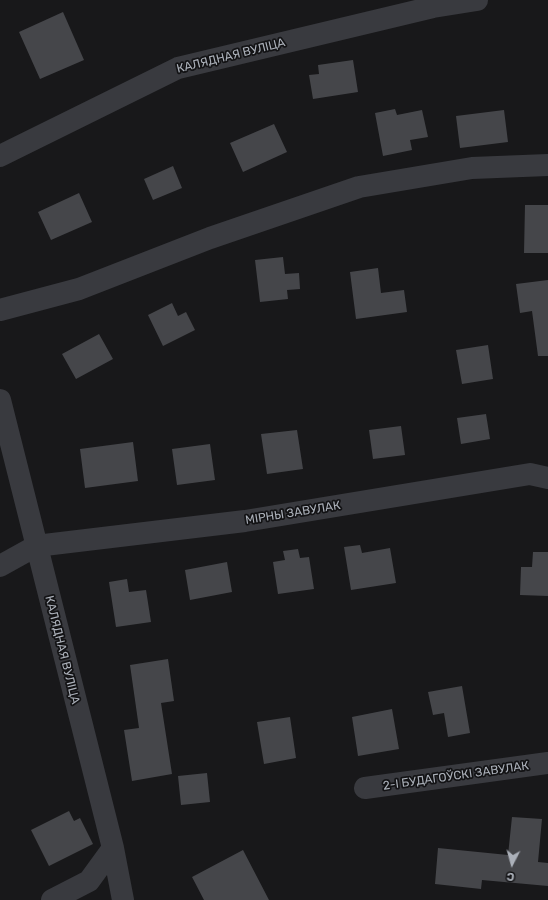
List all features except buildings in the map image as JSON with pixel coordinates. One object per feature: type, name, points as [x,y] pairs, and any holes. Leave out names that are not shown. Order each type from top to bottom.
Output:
[{"type":"street","name":"КАЛЯДНАЯ ВУЛІЦА","points":[[0,156],[178,68],[434,7],[477,0]]},
{"type":"street","points":[[0,310],[79,289],[210,238],[359,187],[472,168],[548,165]]},
{"type":"street","name":"КАЛЯДНАЯ ВУЛІЦА","points":[[0,400],[113,848],[123,900]]},
{"type":"street","name":"МІРНЫ ЗАВУЛАК","points":[[36,546],[244,521],[530,474],[548,478]]},
{"type":"street","points":[[0,566],[36,546]]},
{"type":"street","name":"2-І БУДАГОЎСКІ ЗАВУЛАК","points":[[365,788],[548,763]]},
{"type":"street","points":[[52,900],[89,881],[113,848]]}]
